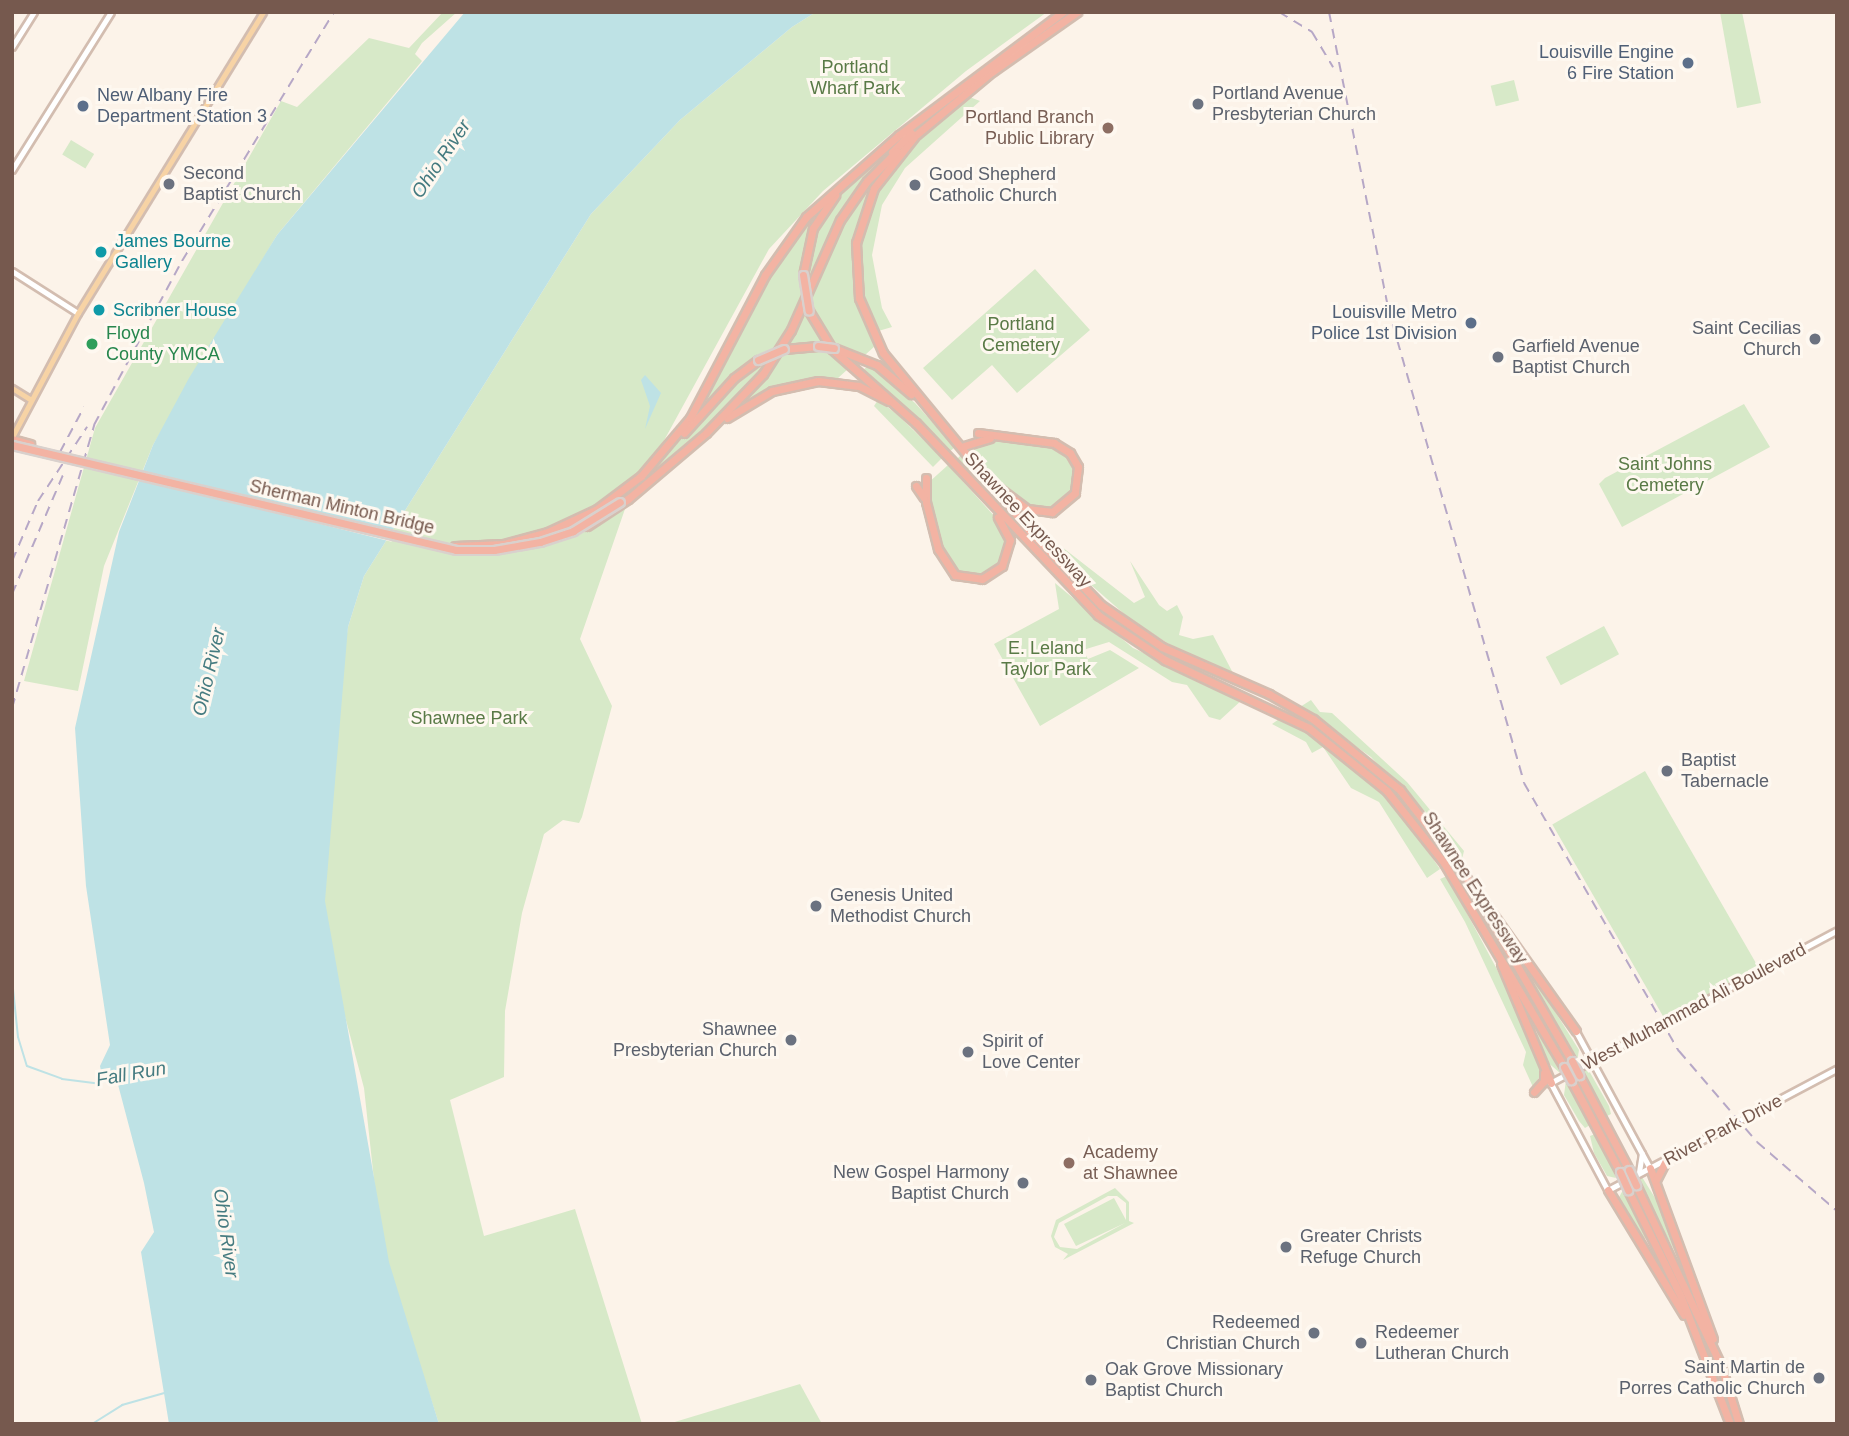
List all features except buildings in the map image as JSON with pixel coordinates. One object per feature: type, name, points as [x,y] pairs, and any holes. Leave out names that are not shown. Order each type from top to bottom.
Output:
[{"type":"highway","points":[[706,433],[773,361],[849,206],[880,167],[963,89],[1063,12]]},
{"type":"highway","points":[[667,449],[699,402],[787,239],[824,200],[928,114],[1077,12]]},
{"type":"highway","points":[[621,503],[699,436],[760,374],[788,331],[850,201],[928,114]]},
{"type":"highway","name":"Shawnee Expressway","points":[[906,132],[825,207],[809,240],[803,275],[809,311],[832,349],[897,405],[1082,601],[1116,629],[1165,660],[1287,716],[1327,740],[1381,785],[1444,863],[1564,1067],[1620,1172],[1712,1371],[1729,1421]]},
{"type":"highway","points":[[914,137],[874,188],[858,232],[856,286],[872,335],[920,400]]},
{"type":"highway","points":[[667,449],[734,378],[758,360],[784,349],[818,346],[858,355],[877,365],[920,400]]},
{"type":"highway","points":[[12,446],[456,550],[494,550],[540,542],[573,531],[621,503],[706,433],[772,391],[802,382],[833,381],[849,384],[897,405]]},
{"type":"highway","name":"Shawnee Expressway","points":[[920,400],[1101,605],[1162,647],[1297,710],[1388,778],[1454,859],[1572,1061],[1632,1172],[1721,1366],[1739,1424]]},
{"type":"highway","points":[[978,433],[1062,446],[1076,463],[1078,485],[1064,506],[1040,513],[1019,504],[986,476]]},
{"type":"highway","points":[[962,447],[993,437]]},
{"type":"highway","points":[[12,438],[31,448]]},
{"type":"highway","points":[[12,446],[31,448]]},
{"type":"highway","name":"Sherman Minton Bridge","points":[[31,448],[453,551],[490,552],[539,544],[581,529],[621,503]]},
{"type":"highway","name":"Sherman Minton Bridge","points":[[31,448],[387,537],[442,546],[504,544],[548,532],[597,509],[636,479],[667,449]]},
{"type":"highway","points":[[926,478],[926,502],[943,563],[956,575],[972,580],[994,573],[1008,557],[1008,531],[996,509]]},
{"type":"highway","points":[[916,486],[926,502]]},
{"type":"highway","points":[[1462,870],[1576,1031]]},
{"type":"highway","points":[[1480,923],[1521,1007],[1542,1065],[1552,1083]]},
{"type":"highway","points":[[1534,1092],[1544,1081],[1542,1065]]},
{"type":"highway","points":[[1656,1181],[1657,1171],[1666,1160]]},
{"type":"highway","points":[[1650,1168],[1721,1366]]},
{"type":"highway","points":[[1608,1190],[1674,1294],[1712,1371]]},
{"type":"main road","points":[[12,47],[34,12]]},
{"type":"main road","points":[[12,170],[111,12]]},
{"type":"main road","points":[[12,438],[76,315],[265,12]]},
{"type":"main road","points":[[12,271],[76,315]]},
{"type":"main road","points":[[12,388],[31,400]]},
{"type":"main road","name":"West Muhammad Ali Boulevard","points":[[1552,1083],[1568,1078],[1593,1060],[1837,931]]},
{"type":"main road","points":[[1576,1031],[1650,1168]]},
{"type":"main road","name":"River Park Drive","points":[[1608,1190],[1632,1172],[1650,1168],[1666,1160],[1837,1069]]},
{"type":"main road","points":[[1559,1096],[1558,1087],[1568,1078]]},
{"type":"main road","points":[[1552,1083],[1608,1190]]},
{"type":"main road","points":[[1632,1172],[1643,1164],[1641,1150]]},
{"type":"green space","points":[[443,12],[457,12],[422,43],[415,54],[422,61],[277,235],[153,445],[104,566],[78,691],[24,681],[95,428],[281,101],[297,107],[369,38],[409,48]]},
{"type":"green space","name":"Shawnee Park","points":[[816,12],[1047,12],[966,71],[823,191],[769,249],[644,477],[736,381],[771,358],[723,412],[642,481],[625,509],[580,639],[612,706],[582,817],[579,823],[563,820],[544,834],[522,913],[505,1011],[504,1077],[450,1100],[484,1236],[575,1209],[642,1424],[439,1424],[381,1244],[364,1088],[329,956],[320,870],[325,775],[348,627],[364,576],[591,214],[680,120],[792,27]]},
{"type":"green space","points":[[1720,12],[1742,12],[1761,103],[1737,108]]},
{"type":"green space","points":[[1514,80],[1519,100],[1496,106],[1491,86]]},
{"type":"green space","points":[[967,96],[980,101],[905,168],[882,205],[872,255],[882,308],[892,327],[875,332],[858,272],[867,207],[881,179]]},
{"type":"green space","points":[[71,140],[94,154],[85,168],[62,155]]},
{"type":"green space","points":[[879,162],[838,219],[807,288],[817,224],[840,194]]},
{"type":"green space","points":[[886,165],[863,206],[854,243],[855,292],[875,346],[865,355],[831,345],[808,297],[840,226]]},
{"type":"green space","points":[[825,202],[809,231],[800,270],[803,298],[783,340],[694,418],[774,264]]},
{"type":"green space","name":"Portland Cemetery","points":[[1035,269],[1090,330],[1017,393],[992,365],[952,400],[923,368]]},
{"type":"green space","points":[[805,306],[823,343],[784,347]]},
{"type":"green space","points":[[804,350],[829,351],[849,368],[837,379],[790,383],[737,408],[779,355]]},
{"type":"green space","points":[[869,365],[915,403],[955,447],[948,453],[866,376],[862,371]]},
{"type":"green space","points":[[878,400],[898,415],[942,458],[933,467],[874,406]]},
{"type":"green space","name":"Saint Johns Cemetery","points":[[1744,404],[1770,447],[1622,527],[1599,484],[1605,478]]},
{"type":"green space","points":[[987,440],[1059,448],[1076,469],[1074,490],[1055,509],[1034,510],[1007,494],[968,450]]},
{"type":"green space","points":[[961,455],[988,486],[1021,527],[955,461]]},
{"type":"green space","points":[[948,465],[996,518],[1007,539],[1005,555],[997,569],[981,577],[957,574],[942,558],[927,484]]},
{"type":"green space","points":[[1053,540],[1134,603],[1145,597],[1130,561],[1159,605],[1167,611],[1177,605],[1183,617],[1179,635],[1193,639],[1213,635],[1233,673],[1178,650],[1130,619],[1082,577]]},
{"type":"green space","name":"E. Leland Taylor Park","points":[[1055,583],[1133,648],[1243,699],[1220,720],[1209,717],[1187,685],[1172,682],[1109,642],[1083,650],[1088,659],[1110,650],[1139,668],[1040,726],[994,644],[1059,609]]},
{"type":"green space","points":[[1604,626],[1619,654],[1561,685],[1546,657]]},
{"type":"green space","points":[[1311,700],[1320,712],[1332,713],[1407,782],[1464,851],[1462,859],[1371,757],[1300,707]]},
{"type":"green space","points":[[1282,717],[1344,758],[1392,800],[1440,869],[1427,878],[1379,802],[1351,788],[1323,747],[1312,753],[1306,742],[1272,724]]},
{"type":"green space","points":[[1645,771],[1758,968],[1666,1021],[1552,824]]},
{"type":"green space","points":[[1447,876],[1523,1018],[1542,1073],[1533,1087],[1523,1065],[1526,1052],[1465,922],[1440,879]]},
{"type":"green space","points":[[1526,965],[1579,1050],[1577,1062],[1522,967]]},
{"type":"green space","points":[[1539,1030],[1558,1064],[1560,1073],[1545,1060],[1535,1035]]},
{"type":"green space","points":[[1588,1069],[1609,1106],[1611,1114],[1605,1117],[1580,1071]]},
{"type":"green space","points":[[1566,1080],[1590,1125],[1585,1128],[1564,1095]]},
{"type":"green space","points":[[1595,1134],[1616,1178],[1607,1176],[1594,1153],[1590,1136]]},
{"type":"green space","points":[[1642,1177],[1662,1209],[1682,1266],[1638,1180]]},
{"type":"green space","points":[[1115,1188],[1129,1202],[1129,1221],[1134,1223],[1063,1260],[1068,1254],[1055,1247],[1051,1236],[1056,1220]],"holes":[[[1108,1196],[1117,1196],[1126,1203],[1126,1220],[1114,1198],[1064,1224],[1076,1246],[1125,1223],[1077,1249],[1060,1247],[1054,1237],[1059,1223]]]},
{"type":"green space","points":[[1623,1190],[1647,1238],[1644,1239],[1618,1199]]},
{"type":"green space","points":[[800,1384],[822,1424],[668,1424]]},
{"type":"water","name":"Ohio River","points":[[465,12],[816,12],[792,27],[680,120],[591,214],[364,576],[348,627],[325,901],[389,1262],[439,1424],[169,1424],[141,1252],[154,1232],[116,1077],[112,1070],[103,1081],[100,1066],[110,1045],[86,886],[75,728],[119,532],[153,445],[189,378],[277,235]]},
{"type":"water","points":[[645,375],[661,393],[645,429],[650,406],[641,380]]},
{"type":"pier","points":[[137,471],[393,535],[391,542],[135,478]]},
{"type":"waterway","name":"Fall Run","points":[[12,979],[18,1037],[27,1066],[62,1079],[96,1083],[116,1079]]},
{"type":"waterway","points":[[92,1424],[122,1405],[164,1393]]},
{"type":"railway","points":[[12,708],[94,425],[182,261],[334,12]]},
{"type":"railway","points":[[1279,12],[1312,32],[1333,67]]},
{"type":"railway","points":[[1329,12],[1388,308],[1524,783],[1679,1051],[1757,1142],[1837,1211]]},
{"type":"railway","points":[[60,452],[84,407]]},
{"type":"railway","points":[[12,561],[38,501],[87,427]]},
{"type":"railway","points":[[12,594],[63,475]]},
{"type":"place","name":"Louisville Engine 6 Fire Station","points":[[1688,63]]},
{"type":"place","name":"Portland Avenue Presbyterian Church","points":[[1198,104]]},
{"type":"place","name":"New Albany Fire Department Station 3","points":[[83,106]]},
{"type":"place","name":"Portland Branch Public Library","points":[[1108,128]]},
{"type":"place","name":"Second Baptist Church","points":[[169,184]]},
{"type":"place","name":"Good Shepherd Catholic Church","points":[[915,185]]},
{"type":"place","name":"James Bourne Gallery","points":[[101,252]]},
{"type":"place","name":"Scribner House","points":[[99,310]]},
{"type":"place","name":"Louisville Metro Police 1st Division","points":[[1471,323]]},
{"type":"place","name":"Saint Cecilias Church","points":[[1815,339]]},
{"type":"place","name":"Floyd County YMCA","points":[[92,344]]},
{"type":"place","name":"Garfield Avenue Baptist Church","points":[[1498,357]]},
{"type":"place","name":"Baptist Tabernacle","points":[[1667,771]]},
{"type":"place","name":"Genesis United Methodist Church","points":[[816,906]]},
{"type":"place","name":"Shawnee Presbyterian Church","points":[[791,1040]]},
{"type":"place","name":"Spirit of Love Center","points":[[968,1052]]},
{"type":"place","name":"Academy at Shawnee","points":[[1069,1163]]},
{"type":"place","name":"New Gospel Harmony Baptist Church","points":[[1023,1183]]},
{"type":"place","name":"Greater Christs Refuge Church","points":[[1286,1247]]},
{"type":"place","name":"Redeemed Christian Church","points":[[1314,1333]]},
{"type":"place","name":"Redeemer Lutheran Church","points":[[1361,1343]]},
{"type":"place","name":"Saint Martin de Porres Catholic Church","points":[[1819,1378]]},
{"type":"place","name":"Oak Grove Missionary Baptist Church","points":[[1091,1380]]},
{"type":"park label","name":"Portland Wharf Park","points":[[855,78]]}]
